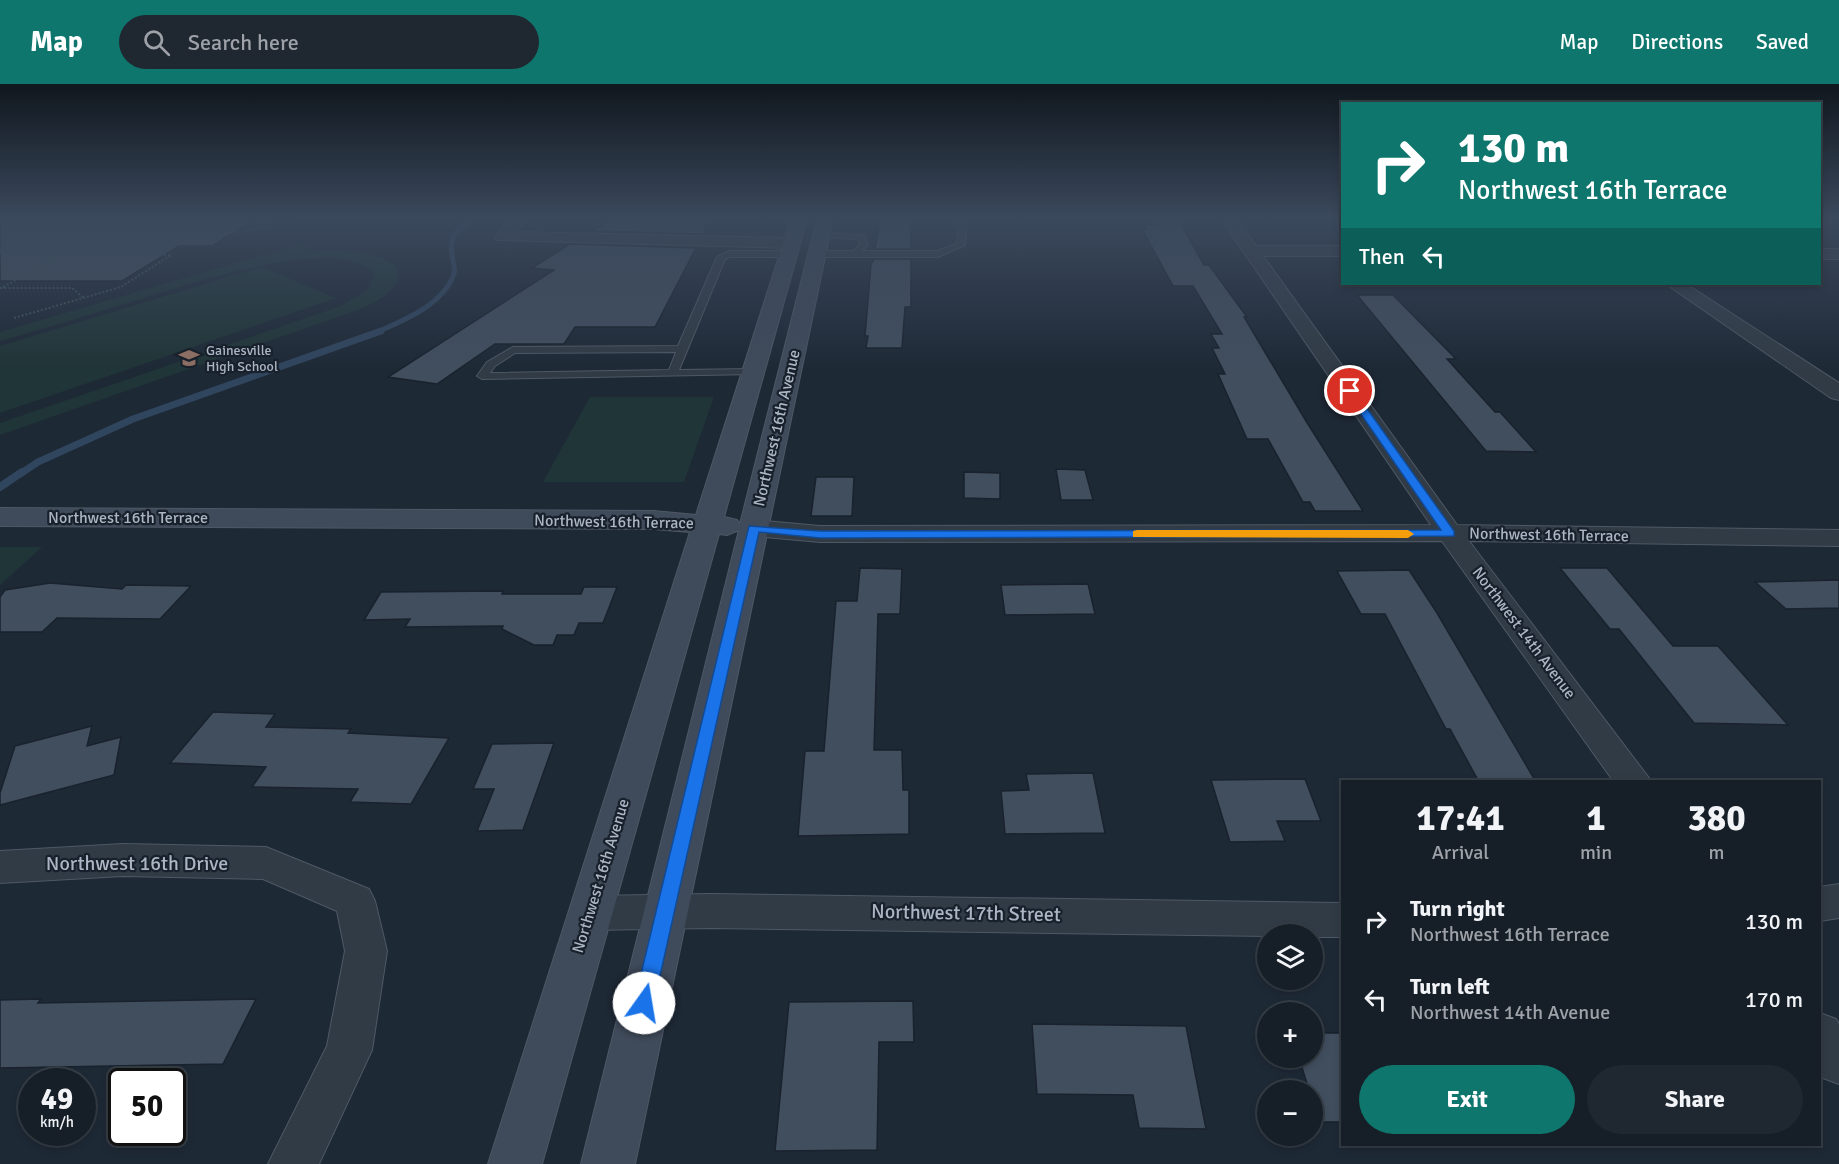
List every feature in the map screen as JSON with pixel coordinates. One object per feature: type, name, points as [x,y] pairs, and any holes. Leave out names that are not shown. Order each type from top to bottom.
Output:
[{"type":"main road","name":"Northwest 16th Avenue","points":[[608,1164],[754,528],[785,318],[800,269]]},
{"type":"main road","name":"Northwest 16th Avenue","points":[[515,1164],[752,372],[785,318]]},
{"type":"main road","name":"Northwest 16th Terrace","points":[[0,517],[654,520],[754,528]]},
{"type":"street","name":"Northwest 14th Avenue","points":[[1265,269],[1449,534],[1633,780]]},
{"type":"street","points":[[1678,285],[1839,393]]},
{"type":"street","points":[[1807,371],[1839,371]]},
{"type":"street","name":"Northwest 16th Terrace","points":[[754,528],[820,534],[1449,534],[1839,538]]},
{"type":"street","name":"Northwest 16th Drive","points":[[4,866],[123,860],[266,862],[355,900],[366,951],[350,1050],[293,1164]]},
{"type":"street","points":[[1821,904],[1839,901]]},
{"type":"street","name":"Northwest 17th Street","points":[[590,913],[665,911],[1341,920]]},
{"type":"street","points":[[1821,1035],[1839,1062]]},
{"type":"lane","points":[[673,374],[716,269]]},
{"type":"lane","points":[[682,349],[513,350],[491,364],[482,376],[752,372]]},
{"type":"path","points":[[36,269],[0,288],[72,288],[84,298]]},
{"type":"path","points":[[14,318],[121,287],[149,269]]},
{"type":"green space","points":[[214,269],[246,269],[0,341],[0,332]]},
{"type":"green space","points":[[254,269],[268,269],[336,298],[0,413],[0,346]]},
{"type":"green space","points":[[367,269],[397,269],[399,277],[392,289],[377,301],[358,310],[0,435],[0,423],[341,306],[368,290],[374,275]]},
{"type":"green space","points":[[590,397],[714,397],[684,482],[543,482]]},
{"type":"green space","points":[[0,547],[42,547],[0,585]]},
{"type":"building","points":[[0,269],[141,269],[122,281],[0,281]]},
{"type":"building","points":[[547,269],[685,269],[655,327],[575,327],[564,344],[495,344],[437,384],[388,377],[554,270]]},
{"type":"building","points":[[871,269],[911,269],[911,307],[905,307],[902,348],[866,348],[868,336],[865,336]]},
{"type":"building","points":[[1164,269],[1212,269],[1247,317],[1244,317],[1363,511],[1315,511],[1310,502],[1303,502],[1268,439],[1247,439],[1218,374],[1225,374],[1212,348],[1219,348],[1211,334],[1222,334],[1193,286],[1173,286]]},
{"type":"building","points":[[1357,295],[1393,295],[1456,359],[1447,359],[1495,412],[1500,412],[1536,452],[1486,451]]},
{"type":"building","points":[[1056,469],[1085,470],[1093,500],[1061,500]]},
{"type":"building","points":[[964,472],[1000,473],[1000,499],[964,498]]},
{"type":"building","points":[[816,477],[854,477],[852,516],[811,516]]},
{"type":"building","points":[[860,568],[902,569],[900,614],[878,614],[874,750],[902,750],[903,790],[909,790],[909,834],[798,836],[805,751],[824,751],[836,601],[857,601]]},
{"type":"building","points":[[1560,568],[1607,568],[1673,646],[1718,646],[1788,725],[1694,723],[1619,629],[1610,629]]},
{"type":"building","points":[[1409,570],[1437,613],[1535,780],[1478,780],[1450,729],[1446,729],[1385,614],[1361,614],[1337,571]]},
{"type":"building","points":[[1839,580],[1839,608],[1786,609],[1755,582]]},
{"type":"building","points":[[50,583],[122,589],[126,585],[191,586],[160,619],[57,618],[42,632],[0,632],[0,597],[5,590]]},
{"type":"building","points":[[1088,584],[1095,614],[1005,615],[1001,585]]},
{"type":"building","points":[[584,587],[617,587],[603,623],[579,623],[574,635],[557,635],[553,645],[534,645],[502,629],[503,626],[405,627],[410,619],[364,620],[381,592],[503,591],[502,594],[581,594]]},
{"type":"building","points":[[213,712],[275,714],[266,727],[351,729],[348,733],[449,738],[411,804],[350,802],[358,789],[252,787],[266,767],[170,763]]},
{"type":"building","points":[[92,726],[87,746],[121,737],[114,775],[0,805],[0,793],[15,746]]},
{"type":"building","points":[[554,743],[523,830],[477,831],[494,789],[473,789],[492,744]]},
{"type":"building","points":[[1093,773],[1105,833],[1005,834],[1001,791],[1029,790],[1026,774]]},
{"type":"building","points":[[1305,779],[1321,821],[1277,821],[1285,841],[1230,842],[1211,780]]},
{"type":"building","points":[[41,999],[38,1003],[256,999],[223,1064],[0,1068],[0,1000]]},
{"type":"building","points":[[913,1001],[914,1042],[879,1042],[877,1150],[775,1151],[789,1002]]},
{"type":"building","points":[[1032,1024],[1186,1026],[1206,1129],[1139,1128],[1133,1095],[1037,1094]]},
{"type":"building","points":[[1323,1033],[1341,1033],[1341,1122],[1323,1122],[1323,1080],[1306,1080],[1302,1068],[1323,1068]]},
{"type":"waterway","points":[[377,332],[432,303],[449,285],[454,269]]},
{"type":"waterway","points":[[20,474],[38,462],[133,419],[381,331]]},
{"type":"waterway","points":[[0,487],[22,472]]},
{"type":"slow traffic","points":[[1137,534],[1408,534]]},
{"type":"place","name":"Gainesville High School","points":[[189,358]]},
{"type":"route","points":[[644,1003],[754,528],[820,534],[1449,534],[1350,391]]}]
